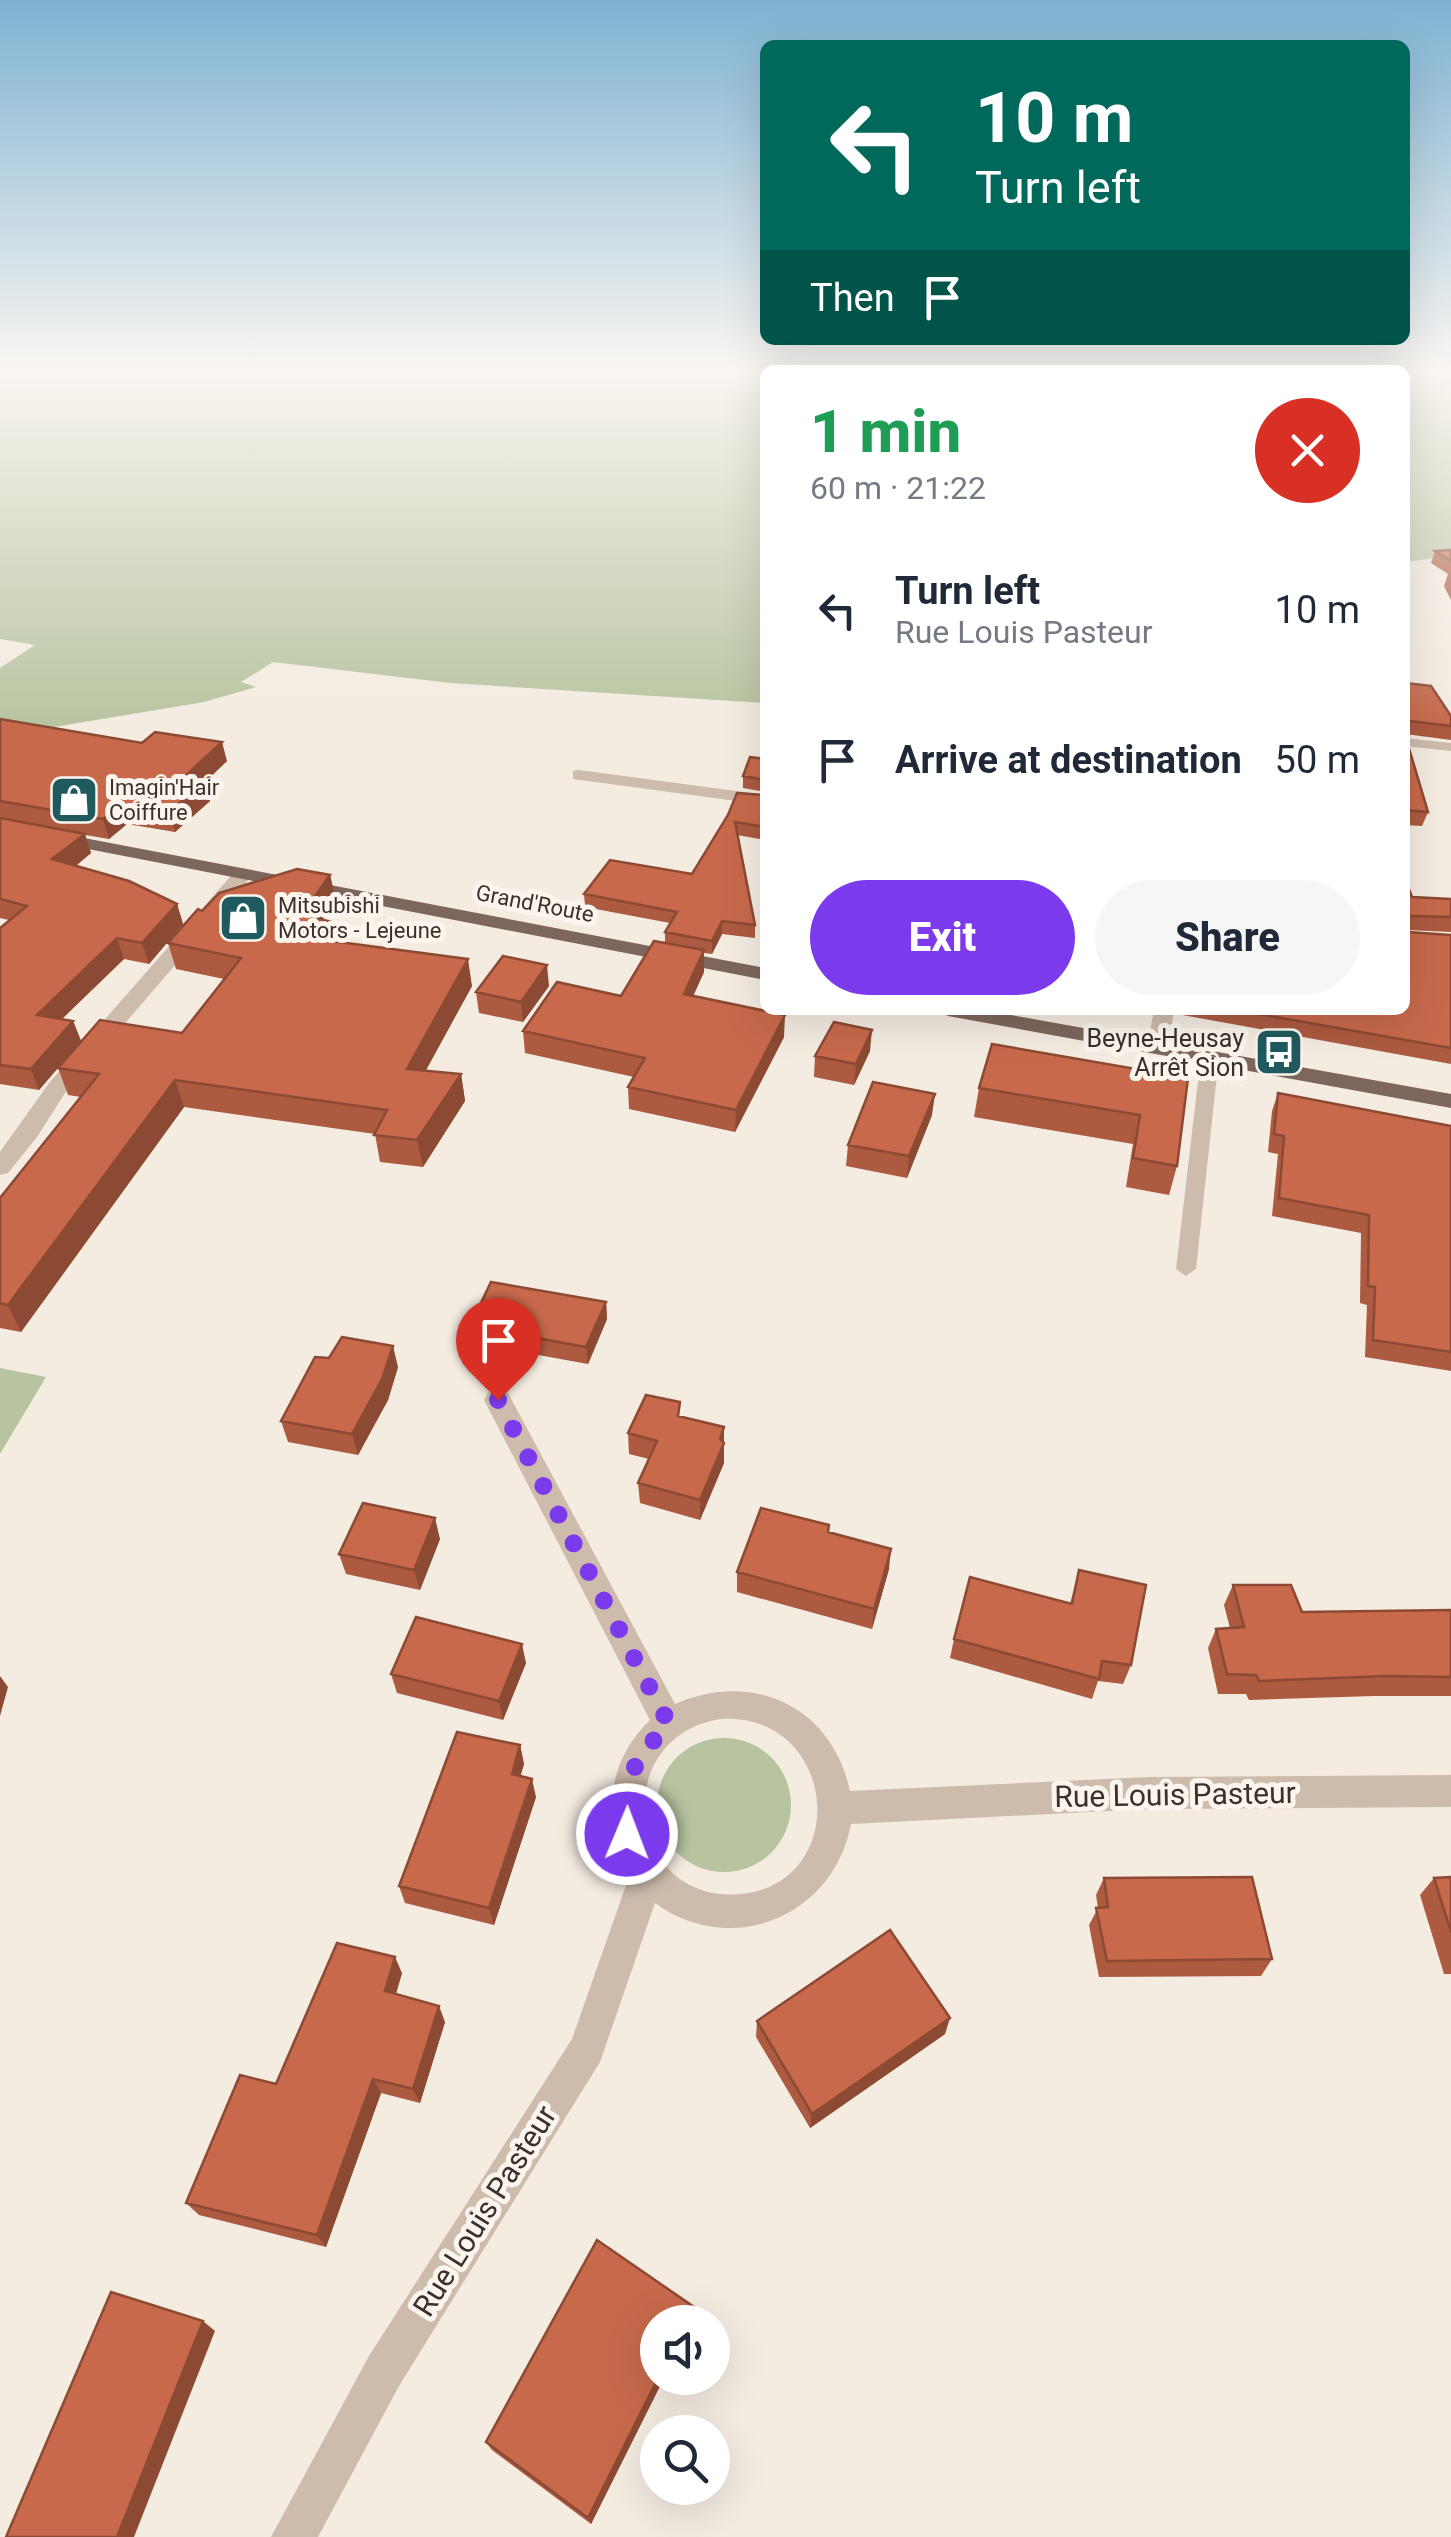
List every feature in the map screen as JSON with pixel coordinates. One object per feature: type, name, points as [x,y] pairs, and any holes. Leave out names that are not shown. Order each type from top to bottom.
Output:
[{"type":"main road","name":"Grand'Route","points":[[0,828],[760,973]]},
{"type":"main road","points":[[976,1015],[1451,1102]]},
{"type":"street","points":[[579,776],[760,799]]},
{"type":"street","points":[[0,1167],[29,1132],[57,1088],[243,874]]},
{"type":"street","points":[[1158,1047],[1163,1015]]},
{"type":"street","points":[[0,1127],[29,1132]]},
{"type":"street","points":[[498,1400],[669,1724]]},
{"type":"street","points":[[742,1706],[778,1716],[809,1738],[830,1770],[838,1808],[832,1842],[814,1874],[785,1897],[749,1910],[712,1910],[676,1897],[648,1872],[627,1834],[625,1793],[640,1754],[669,1724],[704,1708],[742,1706]]},
{"type":"street","name":"Rue Louis Pasteur","points":[[838,1808],[1149,1793],[1451,1790]]},
{"type":"street","name":"Rue Louis Pasteur","points":[[294,2537],[384,2371],[587,2049],[648,1872]]},
{"type":"lane","points":[[1410,743],[1451,747]]},
{"type":"lane","points":[[1186,1269],[1210,1056]]},
{"type":"green space","points":[[0,488],[760,488],[760,703],[450,683],[273,662],[241,682],[256,687],[204,702],[0,736],[0,668],[35,645],[0,639]]},
{"type":"green space","points":[[1410,488],[1451,488],[1451,556],[1410,561]]},
{"type":"green space","points":[[0,1368],[46,1377],[0,1454]]},
{"type":"green space","points":[[724,1738],[750,1743],[771,1758],[786,1779],[791,1805],[786,1831],[771,1852],[750,1867],[724,1872],[698,1867],[677,1852],[662,1831],[657,1805],[662,1779],[677,1758],[698,1743]]},
{"type":"building","points":[[1451,550],[1451,561],[1435,551]]},
{"type":"building","points":[[1410,684],[1431,686],[1451,716],[1451,726],[1410,721]]},
{"type":"building","points":[[0,719],[142,743],[155,732],[222,742],[183,778],[205,781],[169,812],[121,805],[103,819],[0,801]]},
{"type":"building","points":[[1410,752],[1428,812],[1410,810]]},
{"type":"building","points":[[750,757],[760,758],[760,779],[743,776]]},
{"type":"building","points":[[737,793],[760,795],[760,826],[735,822],[755,925],[722,921],[712,941],[665,932],[677,912],[584,894],[610,860],[692,874]]},
{"type":"building","points":[[0,818],[85,834],[52,859],[129,881],[177,904],[142,943],[117,938],[37,1015],[73,1021],[31,1069],[0,1065],[0,928],[27,906],[0,899]]},
{"type":"building","points":[[297,869],[330,875],[302,914],[338,924],[324,940],[468,959],[407,1069],[461,1074],[417,1140],[374,1135],[387,1110],[175,1080],[8,1305],[0,1303],[0,1198],[99,1074],[58,1068],[100,1020],[182,1033],[241,958],[168,943],[198,909],[202,911],[219,893]]},
{"type":"building","points":[[1410,892],[1412,897],[1451,899],[1451,917],[1411,916]]},
{"type":"building","points":[[1410,932],[1451,935],[1451,1048],[1264,1015],[1410,1015]]},
{"type":"building","points":[[654,941],[704,950],[684,994],[760,1010],[760,1015],[785,1015],[736,1110],[628,1087],[645,1058],[523,1031],[557,982],[621,996]]},
{"type":"building","points":[[503,956],[547,965],[521,1002],[476,992]]},
{"type":"building","points":[[834,1022],[872,1030],[856,1064],[815,1056]]},
{"type":"building","points":[[992,1044],[1188,1078],[1177,1166],[1133,1158],[1140,1115],[979,1088]]},
{"type":"building","points":[[873,1082],[935,1094],[909,1156],[848,1145]]},
{"type":"building","points":[[1278,1093],[1451,1126],[1451,1352],[1373,1340],[1375,1287],[1368,1286],[1369,1215],[1279,1198],[1284,1136],[1274,1134]]},
{"type":"building","points":[[491,1282],[606,1302],[586,1347],[470,1326]]},
{"type":"building","points":[[342,1337],[393,1346],[382,1379],[352,1434],[281,1421],[315,1357],[329,1358]]},
{"type":"building","points":[[646,1395],[680,1402],[678,1416],[724,1427],[720,1439],[724,1443],[700,1500],[638,1483],[657,1441],[628,1433]]},
{"type":"building","points":[[363,1503],[435,1518],[414,1570],[339,1554]]},
{"type":"building","points":[[761,1508],[829,1525],[828,1532],[891,1549],[874,1609],[737,1572]]},
{"type":"building","points":[[1079,1570],[1146,1585],[1131,1665],[1102,1661],[1099,1679],[954,1639],[970,1577],[1072,1604]]},
{"type":"building","points":[[1233,1585],[1291,1585],[1302,1612],[1451,1610],[1451,1677],[1259,1681],[1256,1675],[1227,1674],[1216,1629],[1244,1627]]},
{"type":"building","points":[[416,1617],[522,1644],[499,1701],[391,1674]]},
{"type":"building","points":[[457,1732],[520,1745],[512,1774],[532,1779],[489,1908],[399,1886]]},
{"type":"building","points":[[1252,1877],[1272,1959],[1107,1961],[1096,1908],[1108,1907],[1104,1878]]},
{"type":"building","points":[[1451,1877],[1451,1932],[1434,1878]]},
{"type":"building","points":[[890,1930],[950,2018],[812,2114],[757,2021]]},
{"type":"building","points":[[337,1943],[395,1957],[385,1991],[439,2006],[413,2089],[373,2079],[317,2235],[186,2203],[240,2075],[276,2084]]},
{"type":"building","points":[[597,2240],[691,2305],[640,2305],[640,2395],[650,2395],[588,2518],[486,2442]]},
{"type":"building","points":[[111,2292],[203,2321],[117,2537],[6,2537]]},
{"type":"place","name":"Imagin'Hair Coiffure","points":[[74,800]]},
{"type":"place","name":"Mitsubishi Motors - Lejeune","points":[[243,918]]},
{"type":"place","name":"Beyne-Heusay Arrêt Sion","points":[[1279,1052]]},
{"type":"route","points":[[498,1400],[669,1724],[640,1754],[625,1793],[627,1834]]}]
